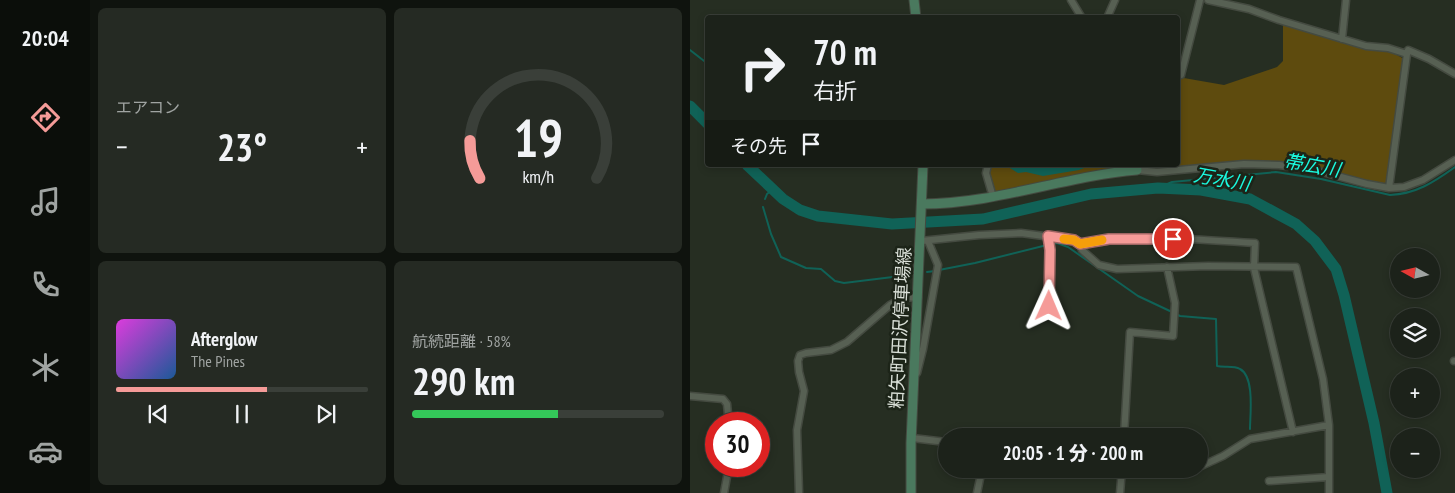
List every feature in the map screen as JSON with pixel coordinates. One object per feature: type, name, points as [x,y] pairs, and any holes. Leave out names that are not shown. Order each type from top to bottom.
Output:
[{"type":"main road","points":[[914,0],[916,15]]},
{"type":"main road","name":"粕矢町田沢停車場線","points":[[911,493],[914,381],[923,240],[923,167]]},
{"type":"main road","points":[[922,207],[992,197],[1138,167]]},
{"type":"street","points":[[1071,0],[1080,15]]},
{"type":"street","points":[[1108,15],[1115,0]]},
{"type":"street","points":[[1180,75],[1200,0]]},
{"type":"street","points":[[1208,0],[1249,9],[1366,46],[1388,48],[1407,54]]},
{"type":"street","points":[[1342,39],[1346,0]]},
{"type":"street","points":[[1389,188],[1408,50],[1428,58],[1455,74]]},
{"type":"street","points":[[1138,167],[1157,172],[1244,164],[1279,165],[1311,169],[1389,188],[1404,187],[1423,180],[1455,160]]},
{"type":"street","points":[[988,167],[986,173],[992,197]]},
{"type":"street","points":[[914,381],[923,349],[937,269],[923,240],[1021,233],[1048,241],[1074,240],[1099,265],[1117,269],[1296,267],[1323,379],[1329,425],[1329,493]]},
{"type":"street","points":[[1080,244],[1109,239],[1138,238],[1190,239],[1255,244],[1254,268],[1293,432]]},
{"type":"street","points":[[1048,241],[1049,306]]},
{"type":"street","points":[[1124,428],[1130,332],[1173,336],[1175,312],[1167,268]]},
{"type":"street","points":[[799,493],[797,430],[804,391],[799,372],[798,361],[800,355],[831,350],[847,342],[890,305],[905,297],[918,298]]},
{"type":"street","points":[[690,396],[723,400],[727,404],[728,412]]},
{"type":"street","points":[[1208,464],[1250,438],[1329,425]]},
{"type":"street","points":[[912,438],[938,441]]},
{"type":"street","points":[[724,493],[726,477]]},
{"type":"street","points":[[1269,481],[1329,477]]},
{"type":"street","points":[[977,493],[980,478]]},
{"type":"street","points":[[1120,493],[1121,478]]},
{"type":"shaded area","points":[[1283,23],[1390,51],[1404,59],[1387,182],[1383,184],[1282,163],[1146,169],[1144,167],[1180,167],[1180,77],[1224,85],[1277,67],[1283,61]]},
{"type":"shaded area","points":[[992,167],[1132,167],[1094,171],[996,193],[990,173]]},
{"type":"water","points":[[1008,167],[1087,167],[1043,176],[1026,172],[1018,173]]},
{"type":"waterway","points":[[690,50],[705,62]]},
{"type":"waterway","name":"万水川","points":[[690,106],[705,121]]},
{"type":"waterway","name":"帯広川","points":[[749,167],[783,199],[800,210],[818,216],[892,224],[983,219],[1091,194],[1158,188],[1201,190],[1250,199],[1296,224],[1315,241],[1336,269],[1344,295],[1374,423],[1387,493]]},
{"type":"waterway","name":"帯広川","points":[[1158,188],[1172,182],[1276,172],[1321,179],[1390,195],[1416,190],[1440,178],[1455,167]]},
{"type":"waterway","points":[[765,199],[772,190]]},
{"type":"waterway","points":[[763,207],[771,234],[781,257],[806,268],[821,269],[835,281],[844,283],[909,275]]},
{"type":"waterway","points":[[1051,244],[1057,243],[1068,247],[1138,296],[1172,312]]},
{"type":"waterway","points":[[939,270],[1047,245]]},
{"type":"waterway","points":[[927,272],[935,271]]},
{"type":"waterway","points":[[1176,314],[1216,319],[1217,366],[1237,368],[1245,373],[1251,397],[1250,429]]},
{"type":"slow traffic","points":[[1064,239],[1074,240],[1080,244],[1102,240]]},
{"type":"route","points":[[1049,306],[1050,250],[1048,236],[1074,240],[1080,244],[1109,239],[1173,239]]}]
